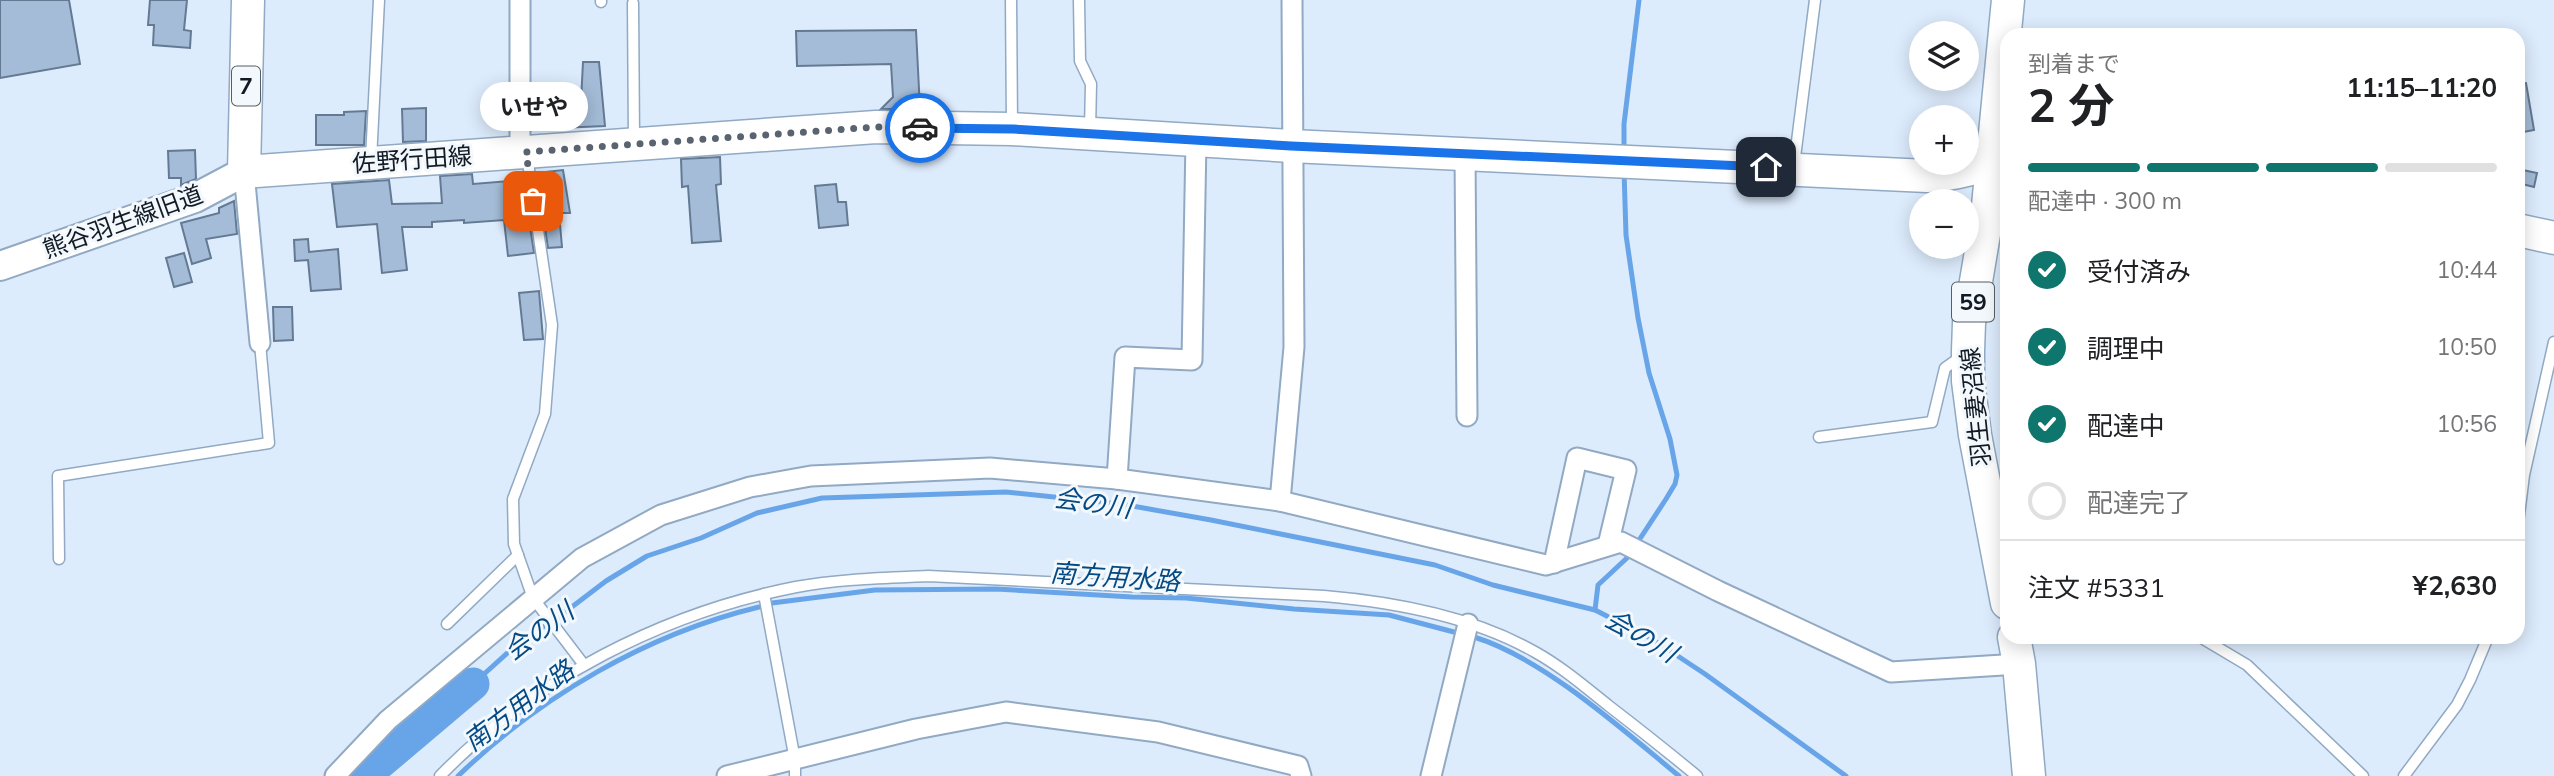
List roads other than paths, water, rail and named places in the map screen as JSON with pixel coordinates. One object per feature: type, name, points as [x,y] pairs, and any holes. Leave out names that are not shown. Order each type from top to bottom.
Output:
[{"type":"main road","name":"7","points":[[244,172],[248,0]]},
{"type":"main road","name":"羽生妻沼線","points":[[2006,28],[2008,0]]},
{"type":"main road","name":"佐野行田線","points":[[244,172],[876,127],[1013,129],[1291,146],[1927,176],[1950,175],[1999,160]]},
{"type":"main road","name":"羽生妻沼線","points":[[2000,142],[1969,323],[1968,351],[1972,412],[2000,549]]},
{"type":"main road","points":[[2525,232],[2554,238]]},
{"type":"main road","points":[[2017,651],[2029,776]]},
{"type":"street","points":[[520,0],[523,152]]},
{"type":"street","points":[[1280,501],[1294,347],[1292,0]]},
{"type":"street","points":[[1117,480],[1125,358],[1192,360],[1196,140]]},
{"type":"street","points":[[1465,154],[1467,416]]},
{"type":"street","name":"熊谷羽生線旧道","points":[[0,266],[195,198],[244,172]]},
{"type":"street","points":[[244,172],[260,343]]},
{"type":"street","points":[[1554,563],[1577,458],[1626,470],[1608,545]]},
{"type":"street","points":[[335,776],[388,720],[582,558],[661,515],[750,487],[811,476],[990,468],[1117,480],[1280,501],[1546,565],[1621,541],[1718,591],[1891,672],[2017,651]]},
{"type":"street","points":[[1431,776],[1468,624]]},
{"type":"street","points":[[727,776],[795,768],[916,729],[1006,712],[1158,732],[1298,765],[1301,776]]},
{"type":"lane","points":[[371,163],[379,0]]},
{"type":"lane","points":[[1011,0],[1013,129]]},
{"type":"lane","points":[[1079,0],[1080,61],[1091,84],[1090,134]]},
{"type":"lane","points":[[1793,169],[1815,0]]},
{"type":"lane","points":[[633,3],[634,144]]},
{"type":"lane","points":[[523,152],[552,325],[545,414],[513,499],[514,544],[533,598],[584,665]]},
{"type":"lane","points":[[2525,475],[2554,342]]},
{"type":"lane","points":[[59,559],[58,476],[269,443],[260,343]]},
{"type":"lane","points":[[1819,437],[1932,422],[1945,368],[1968,351]]},
{"type":"lane","points":[[447,624],[518,555]]},
{"type":"lane","points":[[440,776],[464,752],[521,706],[584,665],[643,636],[699,613],[798,587],[863,579],[928,576],[1357,599],[1413,609],[1468,624],[1535,652],[1572,676],[1698,776]]},
{"type":"lane","points":[[764,594],[795,768]]},
{"type":"lane","points":[[2212,644],[2247,665],[2362,776]]},
{"type":"lane","points":[[2404,776],[2457,705],[2485,644]]},
{"type":"waterway","points":[[1624,150],[1624,124],[1639,0]]},
{"type":"waterway","points":[[1595,610],[1598,585],[1628,557],[1675,484],[1677,475],[1670,439],[1649,373],[1638,318],[1626,235],[1624,170]]},
{"type":"waterway","name":"会の川","points":[[473,684],[523,639],[647,556],[701,538],[757,513],[822,498],[1006,492],[1121,504],[1211,520],[1435,565],[1493,585],[1595,610],[1652,639],[1705,674],[1846,776]]},
{"type":"waterway","name":"南方用水路","points":[[772,603],[875,590],[996,589],[1186,598],[1389,615],[1454,632]]},
{"type":"waterway","name":"南方用水路","points":[[458,776],[524,720],[560,694],[598,672],[636,651],[676,634],[759,607]]},
{"type":"waterway","name":"南方用水路","points":[[1474,637],[1500,647],[1554,678],[1608,717],[1679,776]]},
{"type":"waterway","name":"会の川","points":[[364,776],[473,684]]},
{"type":"place","name":"いせや","points":[[533,201]]}]
